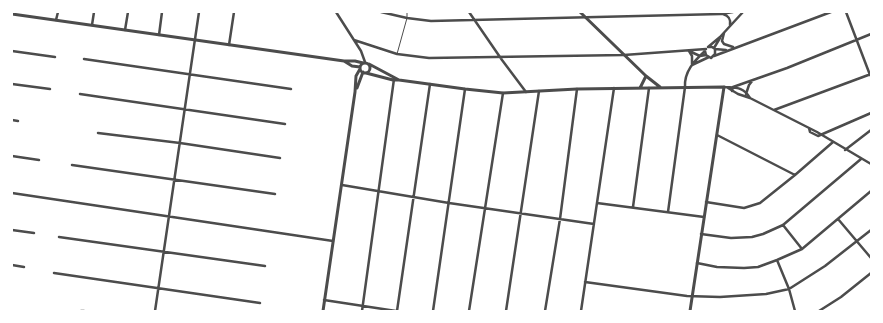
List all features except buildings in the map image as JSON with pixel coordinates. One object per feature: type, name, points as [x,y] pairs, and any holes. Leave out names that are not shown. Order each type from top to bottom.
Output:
[{"type":"street","points":[[56,20],[58,12]]},
{"type":"street","points":[[92,25],[94,12]]},
{"type":"street","points":[[126,30],[128,12]]},
{"type":"street","points":[[159,35],[162,12]]},
{"type":"street","points":[[155,311],[174,179],[186,109],[199,12]]},
{"type":"street","points":[[229,45],[234,12]]},
{"type":"street","points":[[336,12],[361,51],[364,63]]},
{"type":"street","points":[[381,12],[407,18],[432,21],[586,18],[690,13],[721,14],[727,15],[730,18],[730,26]]},
{"type":"street","points":[[469,12],[498,56],[526,92]]},
{"type":"street","points":[[580,12],[660,88]]},
{"type":"street","points":[[721,14],[733,12]]},
{"type":"street","points":[[668,212],[686,75],[692,65],[706,49],[720,38],[743,12]]},
{"type":"street","points":[[692,65],[709,57],[831,12]]},
{"type":"street","points":[[773,110],[871,74],[846,12]]},
{"type":"street","points":[[12,14],[344,61],[355,61],[369,64],[399,80],[503,93],[614,88],[733,87],[787,68],[871,34]]},
{"type":"street","points":[[724,33],[722,41],[724,44],[728,47],[735,48]]},
{"type":"street","points":[[714,56],[716,53],[715,49],[720,38]]},
{"type":"street","points":[[354,40],[397,54],[430,58],[624,54],[706,49],[729,50]]},
{"type":"street","points":[[706,49],[706,55]]},
{"type":"street","points":[[12,51],[55,57]]},
{"type":"street","points":[[688,51],[700,56],[706,55],[709,57]]},
{"type":"street","points":[[688,51],[692,56],[692,65]]},
{"type":"street","points":[[84,59],[291,90]]},
{"type":"street","points":[[344,61],[352,66],[360,68],[365,73],[394,78]]},
{"type":"street","points":[[322,311],[342,185],[356,76],[364,63]]},
{"type":"street","points":[[355,92],[365,73],[371,69],[369,64]]},
{"type":"street","points":[[640,88],[646,76]]},
{"type":"street","points":[[362,311],[394,78]]},
{"type":"street","points":[[745,97],[749,85],[753,80]]},
{"type":"street","points":[[12,84],[50,89]]},
{"type":"street","points":[[324,300],[396,311],[430,84]]},
{"type":"street","points":[[726,87],[809,128],[810,132],[818,136],[871,113]]},
{"type":"street","points":[[690,311],[696,262],[726,87]]},
{"type":"street","points":[[732,91],[733,87]]},
{"type":"street","points":[[733,87],[747,93],[750,98]]},
{"type":"street","points":[[581,311],[614,88]]},
{"type":"street","points":[[632,207],[649,88]]},
{"type":"street","points":[[433,311],[466,89]]},
{"type":"street","points":[[544,311],[560,219],[577,89]]},
{"type":"street","points":[[506,311],[539,91]]},
{"type":"street","points":[[470,311],[503,93]]},
{"type":"street","points":[[80,94],[285,124]]},
{"type":"street","points":[[12,120],[18,121]]},
{"type":"street","points":[[845,150],[871,130]]},
{"type":"street","points":[[98,133],[180,143],[280,158]]},
{"type":"street","points":[[821,134],[845,150],[871,164]]},
{"type":"street","points":[[717,135],[795,175]]},
{"type":"street","points":[[706,202],[744,208],[760,203],[833,142]]},
{"type":"street","points":[[12,156],[39,160]]},
{"type":"street","points":[[701,234],[731,238],[752,237],[783,225],[861,159]]},
{"type":"street","points":[[72,165],[275,194]]},
{"type":"street","points":[[342,185],[449,203],[521,212],[594,224]]},
{"type":"street","points":[[696,262],[717,267],[744,268],[758,267],[777,260],[802,249],[871,191]]},
{"type":"street","points":[[12,193],[333,240]]},
{"type":"street","points":[[597,202],[704,217]]},
{"type":"street","points":[[838,219],[871,258]]},
{"type":"street","points":[[783,225],[802,249]]},
{"type":"street","points":[[12,230],[34,233]]},
{"type":"street","points":[[586,282],[692,296],[720,297],[766,294],[789,289],[825,266],[871,230]]},
{"type":"street","points":[[59,237],[265,266]]},
{"type":"street","points":[[777,260],[789,289],[795,311]]},
{"type":"street","points":[[12,266],[24,267]]},
{"type":"street","points":[[54,273],[260,303]]},
{"type":"street","points":[[819,311],[841,297],[871,273]]},
{"type":"lane","points":[[397,54],[407,18],[407,12]]}]
